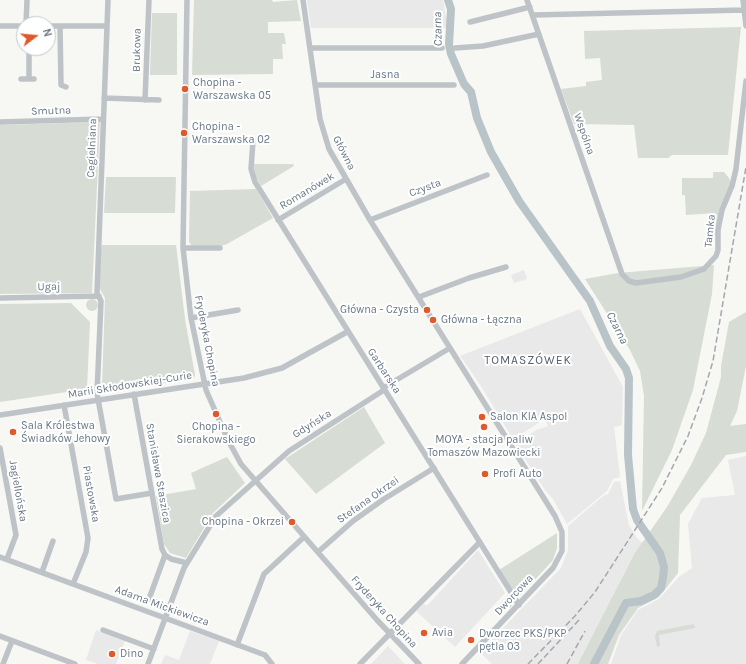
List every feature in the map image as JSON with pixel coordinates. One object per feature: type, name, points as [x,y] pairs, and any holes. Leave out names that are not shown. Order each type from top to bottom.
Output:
[{"type":"street","points":[[26,16],[27,0]]},
{"type":"street","name":"Cegielniana","points":[[108,0],[97,293],[101,301],[98,399],[116,499],[152,493]]},
{"type":"street","name":"Brukowa","points":[[145,100],[149,0]]},
{"type":"street","name":"Fryderyka Chopina","points":[[187,0],[183,248],[191,318],[204,383],[234,453],[254,480],[417,663]]},
{"type":"street","name":"Główna","points":[[303,0],[320,119],[325,139],[333,157],[370,220],[555,516],[562,532]]},
{"type":"street","name":"Wspólna","points":[[528,0],[622,274]]},
{"type":"street","points":[[743,0],[746,26]]},
{"type":"street","points":[[470,22],[530,7]]},
{"type":"street","points":[[533,15],[744,10]]},
{"type":"street","points":[[0,26],[16,25]]},
{"type":"street","points":[[56,26],[107,26]]},
{"type":"street","points":[[60,26],[61,85],[66,87]]},
{"type":"street","points":[[455,48],[470,48],[539,34]]},
{"type":"street","points":[[310,48],[442,48]]},
{"type":"street","points":[[21,79],[31,79],[30,56]]},
{"type":"street","name":"Tamka","points":[[622,274],[629,282],[636,283],[681,277],[704,269],[716,256],[718,250],[718,230],[722,210],[732,186],[736,169],[746,81]]},
{"type":"street","name":"Jasna","points":[[315,85],[454,86]]},
{"type":"street","points":[[104,98],[159,100]]},
{"type":"street","name":"Smutna","points":[[0,122],[103,119]]},
{"type":"street","name":"Garbarska","points":[[253,141],[252,174],[278,220],[519,605]]},
{"type":"street","name":"Czysta","points":[[370,220],[487,176]]},
{"type":"street","name":"Romanówek","points":[[278,220],[346,179]]},
{"type":"street","points":[[183,248],[220,248]]},
{"type":"street","points":[[419,297],[469,278],[506,267]]},
{"type":"street","name":"Ugaj","points":[[0,298],[98,296]]},
{"type":"street","points":[[191,318],[238,310]]},
{"type":"street","name":"Marii Skłodowskiej-Curie","points":[[0,415],[244,378],[282,368],[348,332]]},
{"type":"street","name":"Gdyńska","points":[[148,664],[187,563],[216,516],[254,480],[289,451],[383,389],[450,348]]},
{"type":"street","name":"Stanisława Staszica","points":[[134,394],[162,549],[165,555]]},
{"type":"street","name":"Piastowska","points":[[64,405],[88,538],[86,552],[73,584]]},
{"type":"street","name":"Jagiellońska","points":[[0,448],[16,535],[7,559]]},
{"type":"street","name":"Stefana Okrzei","points":[[318,552],[359,517],[384,499],[434,468]]},
{"type":"street","name":"Dworcowa","points":[[462,664],[557,563],[563,546],[562,532]]},
{"type":"street","points":[[237,645],[264,574],[304,537]]},
{"type":"street","points":[[42,572],[53,541]]},
{"type":"street","points":[[360,664],[480,542]]},
{"type":"street","points":[[169,607],[149,599],[165,555],[187,563]]},
{"type":"street","name":"Adama Mickiewicza","points":[[0,557],[264,655],[272,664]]},
{"type":"street","points":[[103,630],[154,649]]},
{"type":"street","points":[[0,636],[75,664]]},
{"type":"street","points":[[3,664],[12,641]]},
{"type":"shaded area","points":[[194,0],[272,0],[273,2],[297,0],[301,21],[268,22],[268,33],[284,33],[286,44],[282,44],[283,59],[273,59],[273,74],[192,75]]},
{"type":"shaded area","points":[[307,0],[443,0],[448,28],[311,28]]},
{"type":"shaded area","points":[[152,13],[177,13],[177,75],[150,75]]},
{"type":"shaded area","points":[[741,27],[728,155],[672,155],[668,158],[638,158],[634,125],[574,124],[561,89],[586,86],[586,82],[602,80],[600,58],[585,59],[584,31]]},
{"type":"shaded area","points":[[100,122],[92,293],[0,294],[0,125]]},
{"type":"shaded area","points":[[254,164],[293,164],[294,166],[261,186],[254,174]]},
{"type":"shaded area","points":[[713,172],[724,172],[729,178],[732,186],[716,235],[713,235],[715,213],[686,215],[685,195],[682,195],[682,178],[713,178]]},
{"type":"shaded area","points":[[106,177],[176,177],[175,213],[104,213]]},
{"type":"shaded area","points":[[256,189],[273,218],[227,244],[221,246],[192,246],[189,242],[190,191]]},
{"type":"shaded area","points":[[102,245],[176,245],[185,319],[195,375],[194,378],[109,392],[102,387],[105,298],[100,289],[100,253]]},
{"type":"shaded area","points":[[714,265],[712,294],[693,390],[672,450],[642,511],[644,396],[640,371],[630,350],[585,279],[618,273]]},
{"type":"shaded area","points":[[524,270],[527,279],[514,283],[511,275]]},
{"type":"shaded area","points":[[90,299],[94,299],[98,305],[94,311],[90,311],[86,307],[86,303]]},
{"type":"shaded area","points":[[71,303],[90,322],[87,389],[0,402],[0,304]]},
{"type":"shaded area","points":[[580,309],[623,387],[622,425],[614,427],[620,477],[613,479],[607,491],[567,524],[553,499],[545,490],[516,445],[536,430],[548,426],[546,422],[544,419],[513,439],[479,383],[460,356]]},
{"type":"shaded area","points":[[746,312],[746,366],[737,411],[730,426],[746,424],[746,452],[726,455],[680,515],[678,573],[659,597],[638,608],[619,635],[608,664],[578,664],[635,553],[667,507],[691,465],[706,433],[721,377],[721,366],[729,322]]},
{"type":"shaded area","points":[[364,407],[385,443],[316,494],[285,459]]},
{"type":"shaded area","points":[[746,456],[746,664],[611,664],[621,635],[638,610],[659,599],[680,576],[692,568],[688,524],[702,498],[735,495],[728,460]]},
{"type":"shaded area","points":[[227,457],[245,483],[213,513],[186,558],[170,553],[164,544],[156,496],[196,489],[191,473]]},
{"type":"shaded area","points":[[620,481],[629,525],[637,538],[649,548],[643,595],[591,664],[492,664],[480,652],[561,568],[568,550],[568,526],[603,496],[608,494],[614,482]]},
{"type":"shaded area","points":[[557,533],[557,548],[553,560],[519,597],[517,597],[499,570]]},
{"type":"shaded area","points":[[478,550],[505,593],[455,647],[416,611],[424,604],[427,606]]},
{"type":"shaded area","points":[[508,595],[512,605],[510,608],[499,605]]},
{"type":"shaded area","points":[[694,624],[695,628],[659,635],[660,646],[657,647],[655,636],[657,631]]},
{"type":"shaded area","points":[[96,630],[125,641],[116,664],[98,664],[86,660]]},
{"type":"shaded area","points":[[190,631],[219,641],[210,664],[161,664],[165,655],[179,660]]},
{"type":"shaded area","points":[[388,646],[405,664],[371,664]]},
{"type":"waterway","name":"Czarna","points":[[448,0],[451,9],[449,45],[451,54],[464,84],[471,92],[477,118],[491,152],[519,201],[590,301],[610,346],[626,369],[629,378],[628,455],[633,509],[637,520],[660,553],[664,567],[663,578],[661,588],[654,595],[641,601],[626,603],[594,664]]},
{"type":"railway","points":[[528,664],[575,616],[595,592],[662,488],[688,436],[702,398],[713,361],[746,167]]},
{"type":"railway","points":[[538,664],[579,620]]},
{"type":"railway","points":[[567,664],[585,631]]},
{"type":"place","name":"Chopina - Warszawska 05","points":[[185,89]]},
{"type":"place","name":"Chopina - Warszawska 02","points":[[184,133]]},
{"type":"place","name":"Główna - Czysta","points":[[427,310]]},
{"type":"place","name":"Główna - Łączna","points":[[433,320]]},
{"type":"place","name":"Chopina - Sierakowskiego","points":[[216,414]]},
{"type":"place","name":"Salon KIA Aspol","points":[[482,417]]},
{"type":"place","name":"MOYA - stacja paliw Tomaszów Mazowiecki","points":[[484,427]]},
{"type":"place","name":"Sala Królestwa Świadków Jehowy","points":[[13,432]]},
{"type":"place","name":"Profi Auto","points":[[485,474]]},
{"type":"place","name":"Chopina - Okrzei","points":[[292,522]]},
{"type":"place","name":"Avia","points":[[424,633]]},
{"type":"place","name":"Dworzec PKS/PKP pętla 03","points":[[471,640]]},
{"type":"place","name":"Dino","points":[[112,654]]},
{"type":"district","name":"TOMASZÓWEK","points":[[528,361]]}]
